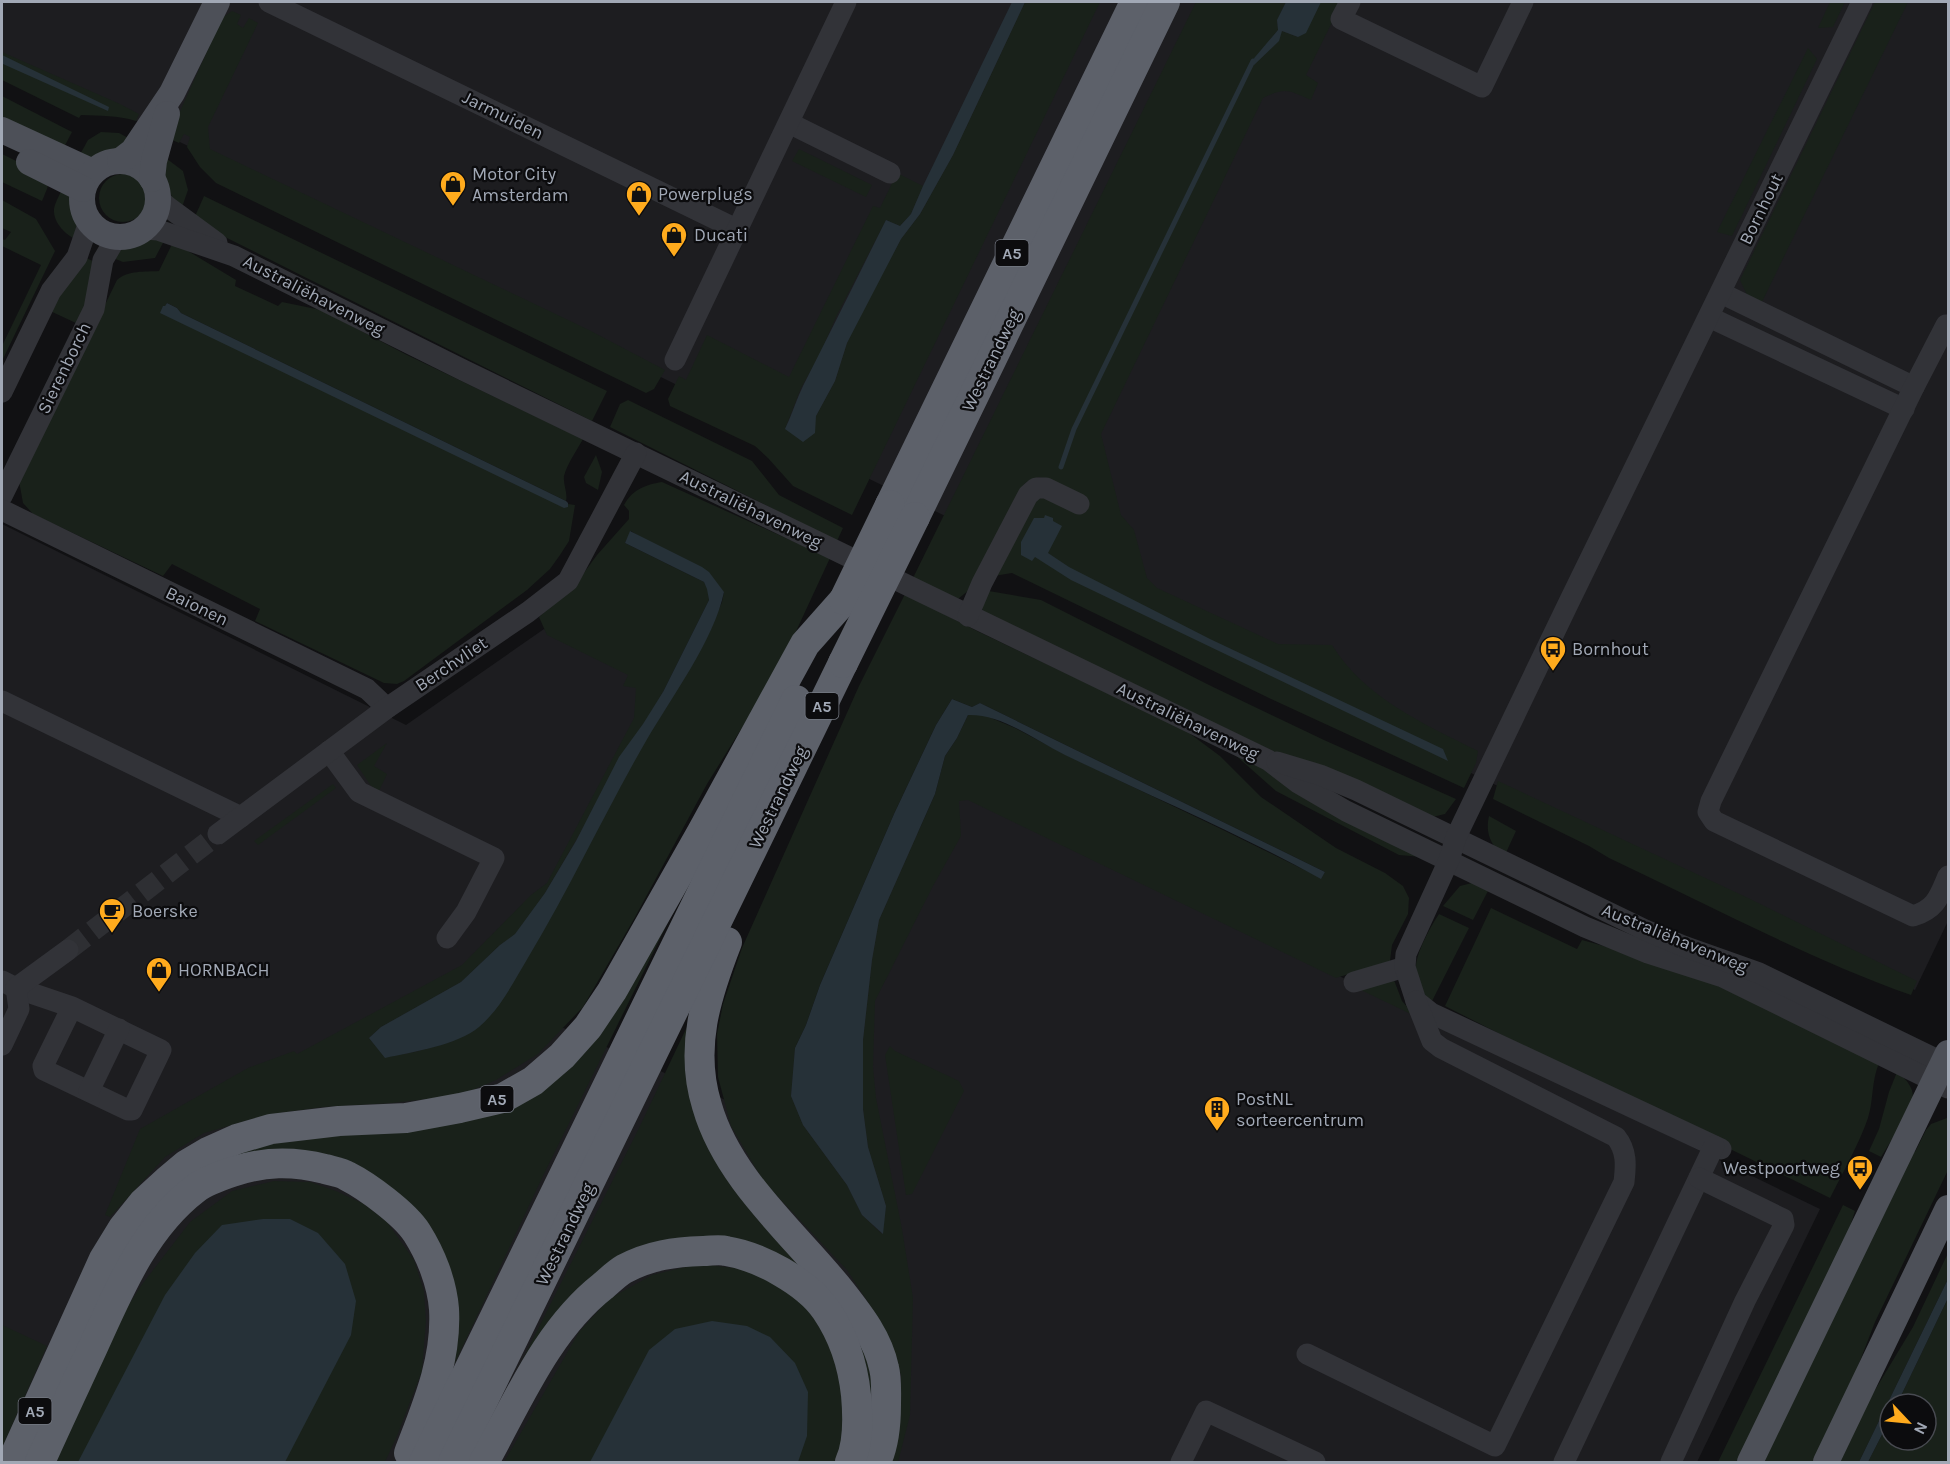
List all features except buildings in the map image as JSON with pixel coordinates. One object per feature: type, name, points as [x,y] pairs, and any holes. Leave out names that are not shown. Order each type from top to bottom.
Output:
[{"type":"highway","name":"Westrandweg","points":[[453,1462],[801,749],[822,653],[844,600],[902,511],[1135,2]]},
{"type":"highway","name":"Westrandweg","points":[[424,1462],[822,653],[902,511],[1165,2]]},
{"type":"highway","name":"A5","points":[[12,1462],[104,1259],[123,1228],[143,1203],[186,1166],[208,1152],[237,1139],[271,1129],[339,1121],[406,1118],[503,1098],[533,1081],[562,1056],[588,1027],[612,991],[702,832],[822,653]]},
{"type":"highway","name":"A5","points":[[801,749],[710,986],[703,1014],[700,1074],[706,1106],[720,1140],[736,1168],[831,1279],[862,1318],[874,1341],[885,1369],[886,1395],[886,1423],[876,1462]]},
{"type":"highway","name":"A5","points":[[40,1462],[127,1272],[163,1219],[196,1188],[219,1176],[261,1165],[301,1163],[346,1175],[389,1204],[416,1231],[438,1275],[444,1308],[440,1367],[428,1406],[405,1462]]},
{"type":"highway","points":[[484,1462],[540,1360],[583,1301],[623,1270],[647,1260],[669,1253],[725,1250],[778,1269],[806,1288],[825,1308],[839,1331],[853,1374],[858,1409],[857,1431],[850,1462]]},
{"type":"main road","points":[[172,93],[154,161],[158,206],[154,217],[145,229],[131,236],[116,238],[106,235],[89,222],[84,212],[81,201],[88,181],[102,165],[120,161],[134,151],[172,93],[217,2]]},
{"type":"main road","points":[[2,130],[88,181]]},
{"type":"main road","points":[[2,148],[88,181]]},
{"type":"main road","points":[[120,161],[138,165],[147,172],[155,188]]},
{"type":"main road","points":[[1750,1462],[1945,1070]]},
{"type":"main road","points":[[1826,1462],[1948,1208]]},
{"type":"street","points":[[675,360],[846,2]]},
{"type":"street","points":[[1350,2],[1341,19],[1482,87],[1523,2]]},
{"type":"street","name":"Bornhout","points":[[1449,860],[1456,837],[1862,2]]},
{"type":"street","name":"Jarmuiden","points":[[281,4],[736,229]]},
{"type":"street","points":[[789,123],[890,173]]},
{"type":"street","name":"Australiëhavenweg","points":[[155,188],[168,207],[234,256]]},
{"type":"street","points":[[2,392],[51,291],[76,257],[89,222]]},
{"type":"street","name":"Australiëhavenweg","points":[[145,229],[158,230],[234,256],[463,370],[1268,760],[1316,794],[1346,811],[1585,927],[1628,945],[1723,977],[1945,1070]]},
{"type":"street","name":"Sierenborch","points":[[2,496],[94,309],[103,260],[116,238]]},
{"type":"street","points":[[1720,293],[1914,387]]},
{"type":"street","points":[[1709,317],[1904,409]]},
{"type":"street","points":[[1948,325],[1914,387],[1711,801],[1708,812],[1714,821],[1913,916],[1925,912],[1936,903],[1948,876]]},
{"type":"street","name":"Berchvliet","points":[[218,834],[387,708],[528,612],[567,580],[636,453]]},
{"type":"street","points":[[968,615],[1028,495],[1036,488],[1046,488],[1080,504]]},
{"type":"street","name":"Baionen","points":[[2,510],[367,689],[387,708]]},
{"type":"street","points":[[2,701],[241,817]]},
{"type":"street","points":[[329,751],[359,792],[494,858],[466,912],[447,938]]},
{"type":"street","name":"Australiëhavenweg","points":[[1268,760],[1289,764],[1320,775],[1456,837],[1645,930],[1759,973],[1945,1070]]},
{"type":"street","points":[[1307,1354],[1495,1446],[1624,1182],[1625,1152],[1616,1137],[1432,1041],[1405,967],[1407,949],[1449,860]]},
{"type":"street","points":[[9,984],[68,950]]},
{"type":"street","points":[[1354,982],[1405,967]]},
{"type":"street","points":[[9,984],[72,1007],[161,1050],[132,1110],[44,1070],[72,1007]]},
{"type":"street","points":[[2,1045],[19,1009],[9,984]]},
{"type":"street","points":[[1416,1001],[1431,1013],[1718,1147],[1699,1178],[1564,1462]]},
{"type":"street","points":[[89,1091],[119,1029]]},
{"type":"street","points":[[1671,1462],[1745,1301],[1784,1225],[1783,1219],[1699,1178]]},
{"type":"street","points":[[1181,1462],[1206,1412],[1314,1462]]},
{"type":"shaded area","points":[[2,2],[1948,2],[1948,921],[1915,990],[2,55]]},
{"type":"shaded area","points":[[1012,2],[1025,2],[953,155],[920,214],[901,239],[847,343],[835,381],[816,416],[815,433],[803,442],[785,429],[803,386],[886,220],[900,226],[911,214]]},
{"type":"shaded area","points":[[1025,2],[1100,2],[852,515],[793,486],[755,446],[670,406],[668,399],[679,376],[686,380],[707,335],[789,377],[873,206],[880,208],[897,173],[923,186],[911,214],[900,226],[886,220],[801,388],[785,429],[816,416],[835,381],[847,343],[864,308],[901,239],[920,214],[953,155]]},
{"type":"shaded area","points":[[1196,2],[1286,2],[1277,20],[1278,30],[1251,63],[1282,31],[1298,37],[1321,2],[1342,2],[1306,75],[1318,83],[1311,100],[1287,91],[1277,92],[1263,98],[1101,434],[1121,515],[1134,530],[1147,578],[1157,588],[1278,644],[1332,645],[1346,664],[1378,695],[1417,720],[1478,751],[1476,763],[1464,788],[1269,698],[1012,573],[994,576],[1033,498],[1078,496],[1039,477],[1025,483],[974,586],[958,599],[913,578]]},
{"type":"shaded area","points":[[1286,2],[1321,2],[1306,33],[1298,37],[1282,31],[1279,41],[1254,65],[1250,63],[1278,30],[1277,20]]},
{"type":"shaded area","points":[[1830,2],[1845,2],[1833,27],[1818,28]]},
{"type":"shaded area","points":[[1875,2],[1908,2],[1761,304],[1747,295],[1740,280]]},
{"type":"shaded area","points":[[232,11],[241,15],[237,24],[243,28],[249,18],[258,23],[208,127],[210,149],[589,330],[665,370],[654,389],[646,393],[216,183],[200,167],[187,147],[190,137],[184,134],[179,143],[168,138],[222,18]]},
{"type":"shaded area","points":[[1808,48],[1817,59],[1732,236],[1717,232]]},
{"type":"shaded area","points":[[2,52],[120,104],[139,114],[136,121],[102,116],[81,115],[79,118],[2,80]]},
{"type":"shaded area","points":[[2,55],[109,107],[108,111],[3,64]]},
{"type":"shaded area","points":[[2,96],[72,132],[61,153],[2,124]]},
{"type":"shaded area","points":[[101,132],[119,133],[134,141],[108,155],[78,158],[88,140]]},
{"type":"shaded area","points":[[799,149],[872,185],[866,197],[792,161]]},
{"type":"shaded area","points":[[2,154],[50,178],[42,201],[2,182]]},
{"type":"shaded area","points":[[163,156],[183,171],[188,190],[181,210],[167,184]]},
{"type":"shaded area","points":[[123,174],[140,181],[147,198],[140,215],[123,222],[106,215],[99,198],[106,181]]},
{"type":"shaded area","points":[[64,186],[75,212],[77,240],[61,228],[54,214],[56,203]]},
{"type":"shaded area","points":[[204,196],[607,391],[592,421],[193,221]]},
{"type":"shaded area","points":[[2,200],[36,219],[55,251],[2,361],[2,346],[41,265],[2,246],[2,239],[5,240],[11,232],[2,228]]},
{"type":"shaded area","points":[[159,237],[165,239],[155,258],[123,262],[113,258],[133,243]]},
{"type":"shaded area","points":[[173,242],[236,280],[235,286],[278,306],[282,302],[321,310],[407,355],[583,439],[564,476],[566,501],[181,313],[167,303],[165,307],[568,504],[575,505],[569,541],[550,569],[527,590],[404,681],[397,684],[384,683],[255,621],[260,609],[172,564],[163,576],[33,514],[23,503],[19,481],[117,280],[131,273],[159,271]]},
{"type":"shaded area","points":[[84,257],[95,262],[88,309],[78,324],[48,310]]},
{"type":"shaded area","points":[[167,303],[181,313],[566,501],[568,507],[564,508],[160,313]]},
{"type":"shaded area","points":[[628,400],[752,461],[779,495],[843,528],[837,541],[610,427],[620,404]]},
{"type":"shaded area","points":[[596,455],[602,472],[598,490],[586,483],[584,477]]},
{"type":"shaded area","points":[[662,482],[830,558],[779,668],[707,784],[634,919],[583,1007],[538,1054],[496,1080],[461,1095],[392,1103],[323,1107],[266,1115],[204,1133],[165,1157],[110,1217],[105,1215],[140,1129],[248,1068],[294,1051],[297,1054],[462,965],[531,895],[547,883],[634,718],[636,688],[623,686],[628,675],[547,635],[539,617],[575,585],[597,555],[629,519],[629,511],[624,505],[631,495],[645,486]],"holes":[[[631,531],[724,592],[705,641],[665,709],[453,1041],[415,1052],[385,1057],[369,1038],[381,1027],[461,982],[500,945],[515,935],[545,893],[663,692],[709,600],[708,589],[704,582],[625,543]]]},
{"type":"shaded area","points":[[1045,515],[1053,518],[1053,521],[1062,526],[1048,553],[1069,567],[1210,639],[1443,749],[1448,761],[1071,580],[1035,557],[1032,561],[1021,555],[1021,542],[1034,518],[1044,518]]},
{"type":"shaded area","points":[[2,524],[406,725],[544,629],[664,692],[532,1014],[757,1114],[945,785],[1820,1209],[1697,1462],[2,1462]]},
{"type":"shaded area","points":[[630,531],[702,567],[709,572],[724,592],[719,610],[702,649],[646,741],[574,876],[501,1003],[479,1027],[459,1039],[385,1058],[369,1038],[381,1027],[461,982],[515,934],[545,893],[576,841],[619,757],[663,692],[709,600],[704,582],[625,543]]},
{"type":"shaded area","points":[[983,590],[1041,600],[1209,685],[1456,799],[1445,814],[1420,820],[1381,803],[982,612]]},
{"type":"shaded area","points":[[905,594],[1185,730],[1220,756],[1261,797],[1336,848],[1385,873],[1403,886],[1409,898],[1408,914],[1392,945],[1390,961],[1336,978],[968,800],[959,801],[961,836],[875,1001],[873,1067],[876,1098],[913,1298],[910,1415],[898,1462],[892,1462],[899,1421],[901,1375],[881,1322],[847,1270],[764,1182],[731,1126],[718,1077],[717,1034],[723,1004],[742,948],[859,686]],"holes":[[[952,699],[972,707],[980,703],[1325,872],[1321,878],[1015,728],[984,715],[968,715],[945,756],[935,794],[879,920],[872,960],[863,1040],[863,1109],[868,1147],[886,1206],[882,1234],[862,1215],[847,1185],[803,1125],[791,1096],[795,1048],[894,814],[936,725]]]},
{"type":"shaded area","points":[[952,699],[972,707],[980,703],[1325,872],[1321,879],[1226,830],[1065,755],[1006,723],[968,715],[945,756],[935,794],[879,920],[872,960],[863,1040],[863,1109],[868,1147],[886,1206],[883,1234],[862,1215],[847,1185],[803,1125],[791,1096],[795,1048],[894,814],[936,725]]},
{"type":"shaded area","points":[[387,743],[374,766],[387,774],[379,791],[371,786],[357,765]]},
{"type":"shaded area","points":[[1225,746],[1422,857],[1399,855],[1276,791]]},
{"type":"shaded area","points":[[1498,781],[1748,898],[1917,981],[1911,995],[1834,965],[1758,930],[1493,799]]},
{"type":"shaded area","points":[[333,784],[336,788],[258,845],[254,841]]},
{"type":"shaded area","points":[[1489,816],[1516,831],[1504,857],[1490,839]]},
{"type":"shaded area","points":[[715,819],[718,821],[542,1178],[436,1403],[434,1401],[449,1355],[451,1314],[448,1283],[438,1256],[421,1225],[393,1195],[358,1174],[324,1160],[276,1157],[246,1162],[214,1173],[178,1196],[140,1238],[105,1305],[34,1462],[17,1462],[86,1311],[118,1251],[136,1225],[168,1190],[201,1166],[242,1147],[282,1136],[344,1128],[430,1122],[468,1115],[522,1095],[558,1073],[586,1042],[621,989]]},
{"type":"shaded area","points":[[1472,883],[1490,887],[1473,920],[1443,906],[1460,886]]},
{"type":"shaded area","points":[[1491,908],[1577,949],[1582,940],[1669,964],[1879,1063],[1868,1118],[1856,1148],[1830,1198],[1445,1006]]},
{"type":"shaded area","points":[[1439,914],[1469,928],[1430,1005],[1420,987],[1416,966],[1428,932]]},
{"type":"shaded area","points":[[1394,980],[1402,1001],[1415,1016],[1361,990]]},
{"type":"shaded area","points":[[703,993],[699,1101],[865,1340],[876,1401],[873,1442],[866,1391],[783,1264],[613,1267],[471,1462],[639,1128]]},
{"type":"shaded area","points":[[890,1046],[895,1051],[959,1081],[964,1091],[912,1194],[906,1195],[885,1055]]},
{"type":"shaded area","points":[[1897,1072],[1912,1091],[1912,1103],[1881,1157],[1869,1151],[1879,1129]]},
{"type":"shaded area","points":[[1948,1118],[1948,1170],[1875,1322],[1843,1405],[1815,1462],[1760,1462],[1911,1151],[1915,1152],[1931,1124]]},
{"type":"shaded area","points":[[274,1181],[310,1182],[364,1204],[387,1222],[414,1260],[424,1291],[426,1321],[422,1371],[385,1462],[55,1462],[118,1322],[140,1287],[190,1222],[232,1191]]},
{"type":"shaded area","points":[[1843,1205],[1855,1211],[1843,1249],[1740,1462],[1718,1462]]},
{"type":"shaded area","points":[[263,1219],[290,1219],[318,1233],[345,1264],[356,1301],[351,1335],[285,1462],[78,1462],[165,1295],[195,1253],[222,1225]]},
{"type":"shaded area","points":[[1948,1253],[1948,1279],[1893,1392],[1878,1392],[1878,1423],[1859,1462],[1837,1462],[1857,1420],[1913,1327]]},
{"type":"shaded area","points":[[698,1264],[744,1269],[780,1286],[811,1310],[833,1344],[847,1414],[838,1456],[834,1462],[504,1462],[579,1332],[609,1299],[652,1275]]},
{"type":"shaded area","points":[[1948,1279],[1948,1298],[1903,1392],[1893,1392]]},
{"type":"shaded area","points":[[1948,1298],[1948,1462],[1868,1462],[1878,1442],[1878,1452],[1938,1452],[1938,1392],[1903,1392]]},
{"type":"shaded area","points":[[712,1321],[747,1326],[770,1337],[795,1363],[808,1392],[807,1436],[798,1462],[590,1462],[649,1350],[675,1329]]},
{"type":"shaded area","points":[[2,1325],[47,1346],[2,1448]]},
{"type":"shaded area","points":[[1878,1423],[1878,1442],[1868,1462],[1859,1462]]},
{"type":"waterway","points":[[1061,467],[1074,429],[1253,61]]},
{"type":"tunnel","points":[[68,950],[218,834]]},
{"type":"place","name":"Motor City Amsterdam","points":[[453,207]]},
{"type":"place","name":"Powerplugs","points":[[639,217]]},
{"type":"place","name":"Ducati","points":[[674,258]]},
{"type":"place","name":"Bornhout","points":[[1553,672]]},
{"type":"place","name":"Boerske","points":[[112,934]]},
{"type":"place","name":"HORNBACH","points":[[159,993]]},
{"type":"place","name":"PostNL sorteercentrum","points":[[1217,1132]]},
{"type":"place","name":"Westpoortweg","points":[[1860,1191]]}]
